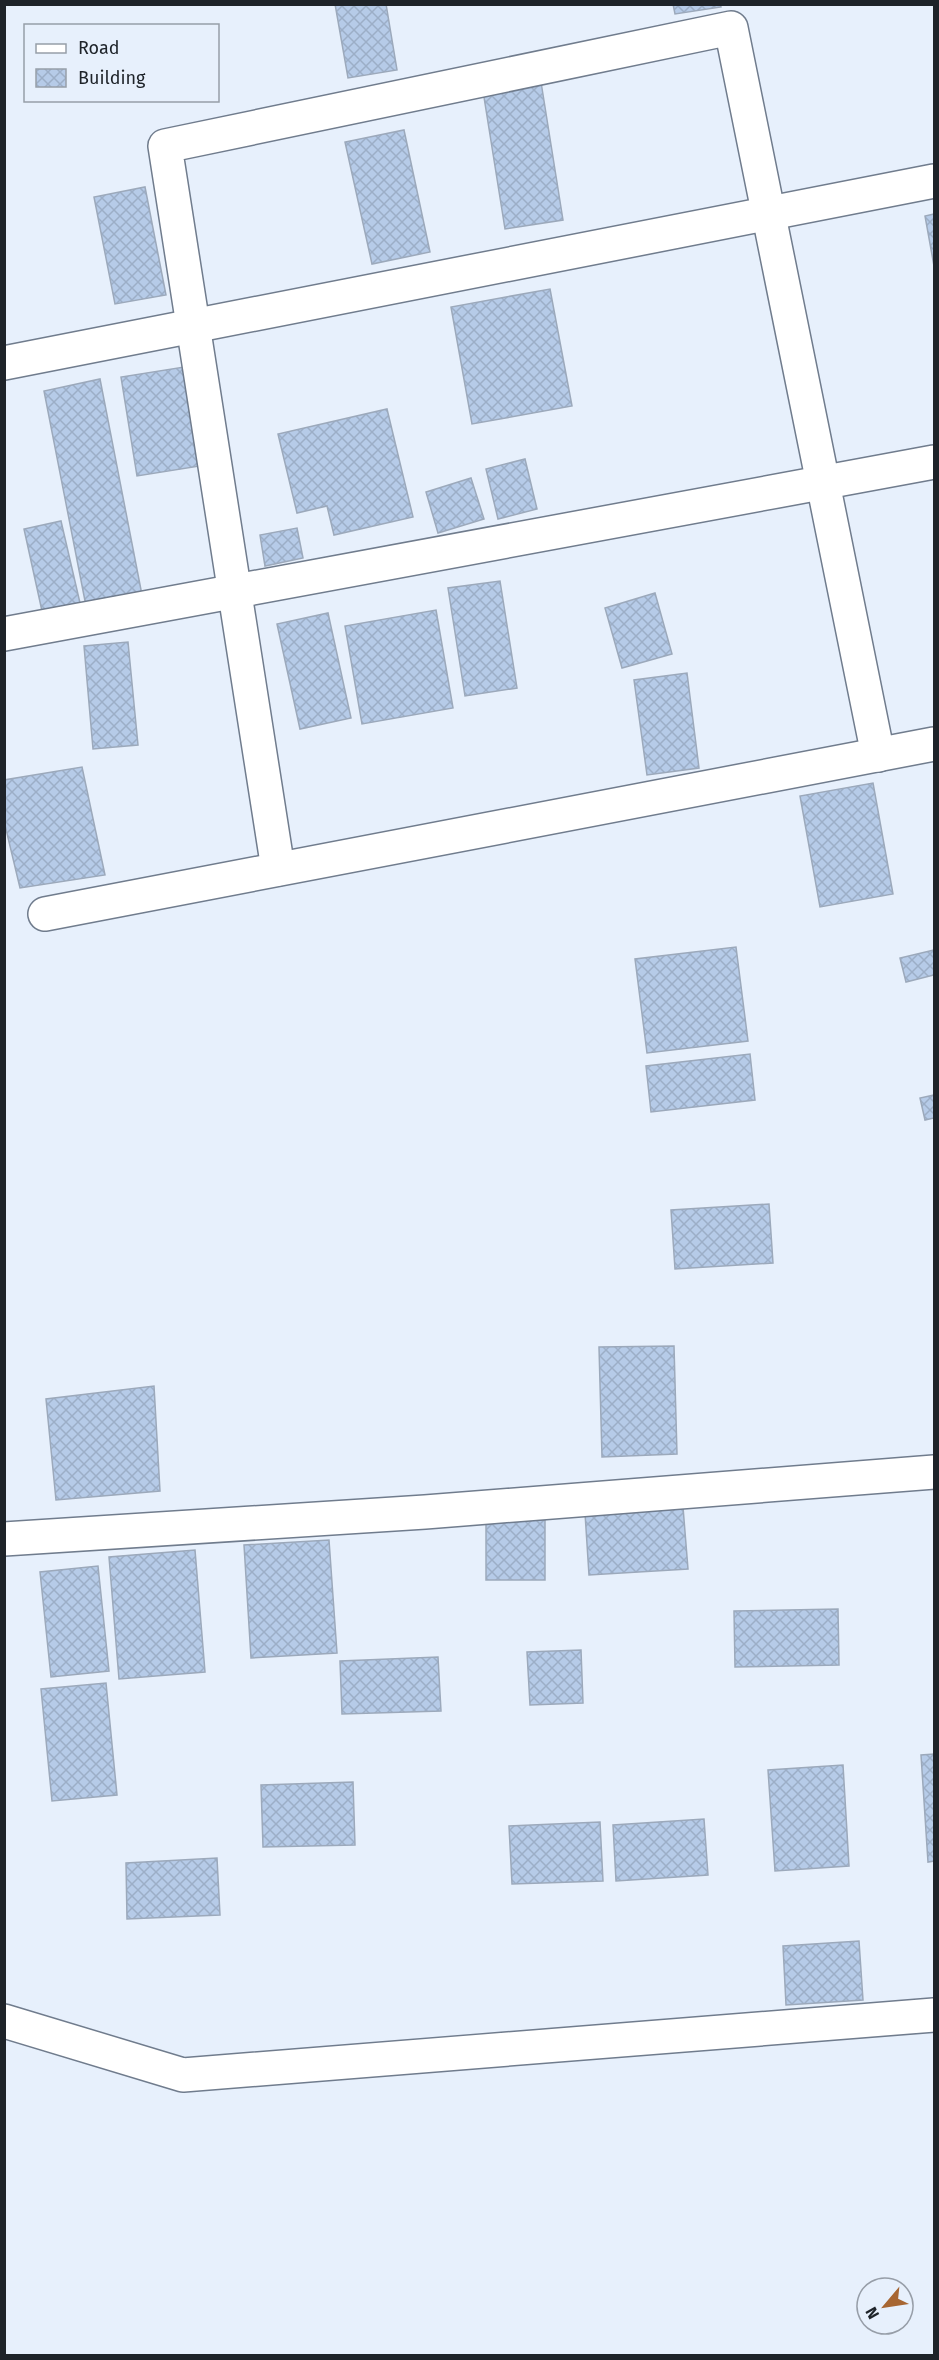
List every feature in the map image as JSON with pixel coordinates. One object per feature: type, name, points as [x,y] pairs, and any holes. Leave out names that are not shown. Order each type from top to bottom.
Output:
[{"type":"street","points":[[278,869],[165,146],[731,28],[878,755]]},
{"type":"street","points":[[4,363],[934,181]]},
{"type":"street","points":[[4,634],[934,462]]},
{"type":"street","points":[[45,914],[934,744]]},
{"type":"street","points":[[4,1539],[425,1512],[934,1472]]},
{"type":"street","points":[[4,2021],[183,2075],[934,2015]]},
{"type":"building","points":[[335,4],[386,4],[397,70],[348,78]]},
{"type":"building","points":[[673,4],[720,4],[721,7],[675,14]]},
{"type":"building","points":[[541,82],[563,220],[505,229],[483,91]]},
{"type":"building","points":[[404,130],[430,252],[372,264],[345,142]]},
{"type":"building","points":[[145,187],[166,295],[115,304],[94,197]]},
{"type":"building","points":[[934,214],[934,266],[925,216]]},
{"type":"building","points":[[550,289],[572,406],[472,424],[451,307]]},
{"type":"building","points":[[184,367],[200,466],[137,476],[121,377]]},
{"type":"building","points":[[100,379],[142,595],[86,606],[44,391]]},
{"type":"building","points":[[387,409],[413,517],[334,535],[327,506],[297,513],[278,434]]},
{"type":"building","points":[[525,459],[537,509],[498,519],[486,469]]},
{"type":"building","points":[[471,478],[484,519],[438,533],[426,492]]},
{"type":"building","points":[[61,521],[80,603],[42,611],[24,529]]},
{"type":"building","points":[[297,528],[303,558],[265,566],[260,535]]},
{"type":"building","points":[[500,581],[517,688],[465,696],[448,588]]},
{"type":"building","points":[[655,593],[672,654],[622,668],[605,608]]},
{"type":"building","points":[[436,610],[453,708],[362,724],[345,626]]},
{"type":"building","points":[[328,613],[351,718],[300,729],[277,624]]},
{"type":"building","points":[[128,642],[138,745],[93,749],[84,646]]},
{"type":"building","points":[[687,673],[699,768],[647,775],[634,680]]},
{"type":"building","points":[[82,767],[105,875],[20,888],[4,821],[4,780]]},
{"type":"building","points":[[873,783],[893,894],[820,907],[800,796]]},
{"type":"building","points":[[736,947],[748,1041],[647,1053],[635,959]]},
{"type":"building","points":[[934,950],[934,975],[906,982],[900,958]]},
{"type":"building","points":[[750,1054],[755,1100],[651,1112],[646,1066]]},
{"type":"building","points":[[934,1095],[934,1118],[925,1120],[920,1098]]},
{"type":"building","points":[[769,1204],[773,1263],[675,1269],[671,1210]]},
{"type":"building","points":[[674,1346],[677,1454],[602,1457],[599,1347]]},
{"type":"building","points":[[154,1386],[160,1491],[56,1500],[46,1399]]},
{"type":"building","points":[[683,1507],[688,1569],[589,1575],[585,1513]]},
{"type":"building","points":[[486,1520],[545,1520],[545,1580],[486,1580]]},
{"type":"building","points":[[329,1540],[337,1653],[251,1658],[244,1545]]},
{"type":"building","points":[[195,1550],[205,1672],[119,1679],[109,1557]]},
{"type":"building","points":[[98,1566],[109,1671],[51,1677],[40,1572]]},
{"type":"building","points":[[838,1609],[839,1665],[735,1667],[734,1611]]},
{"type":"building","points":[[581,1650],[583,1703],[530,1705],[527,1652]]},
{"type":"building","points":[[438,1657],[441,1711],[342,1714],[340,1661]]},
{"type":"building","points":[[106,1683],[117,1795],[52,1801],[41,1689]]},
{"type":"building","points":[[934,1754],[934,1861],[928,1862],[921,1755]]},
{"type":"building","points":[[843,1765],[849,1866],[775,1871],[768,1770]]},
{"type":"building","points":[[353,1782],[355,1845],[263,1847],[261,1785]]},
{"type":"building","points":[[704,1819],[708,1875],[616,1881],[613,1825]]},
{"type":"building","points":[[600,1822],[603,1881],[512,1884],[509,1826]]},
{"type":"building","points":[[217,1858],[220,1915],[127,1919],[126,1863]]},
{"type":"building","points":[[859,1941],[863,2000],[786,2005],[783,1946]]}]
